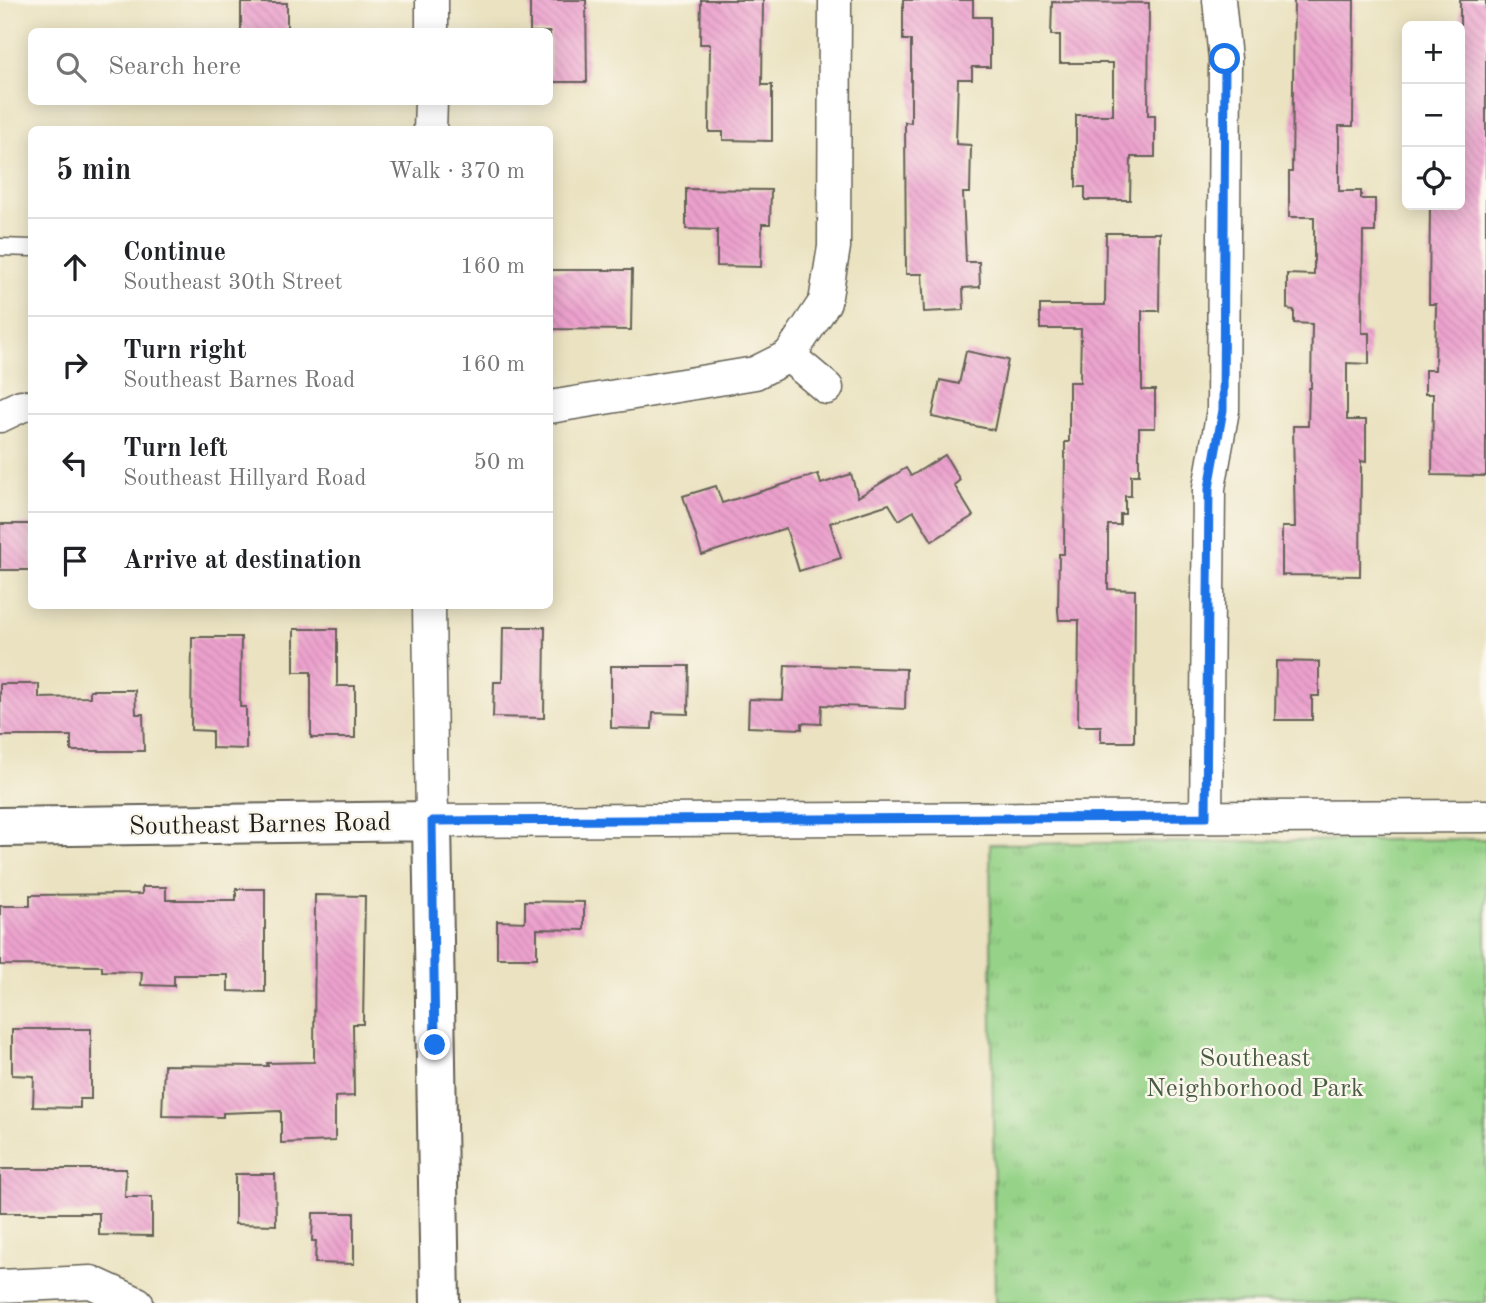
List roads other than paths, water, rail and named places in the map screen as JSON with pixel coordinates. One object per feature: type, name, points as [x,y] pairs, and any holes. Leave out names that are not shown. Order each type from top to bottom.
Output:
[{"type":"street","points":[[432,0],[432,28]]},
{"type":"street","points":[[553,407],[755,373],[789,356],[825,302],[834,247],[835,0]]},
{"type":"street","points":[[1206,817],[1209,488],[1223,410],[1225,59],[1219,0]]},
{"type":"street","points":[[430,126],[431,105]]},
{"type":"street","points":[[789,356],[827,388]]},
{"type":"street","points":[[429,609],[440,1303]]},
{"type":"street","name":"Southeast Barnes Road","points":[[0,827],[432,821],[1486,816]]},
{"type":"street","points":[[0,1286],[90,1282],[137,1303]]},
{"type":"lane","points":[[0,247],[28,248]]},
{"type":"park label","name":"Southeast Neighborhood Park","points":[[1255,1072]]}]
